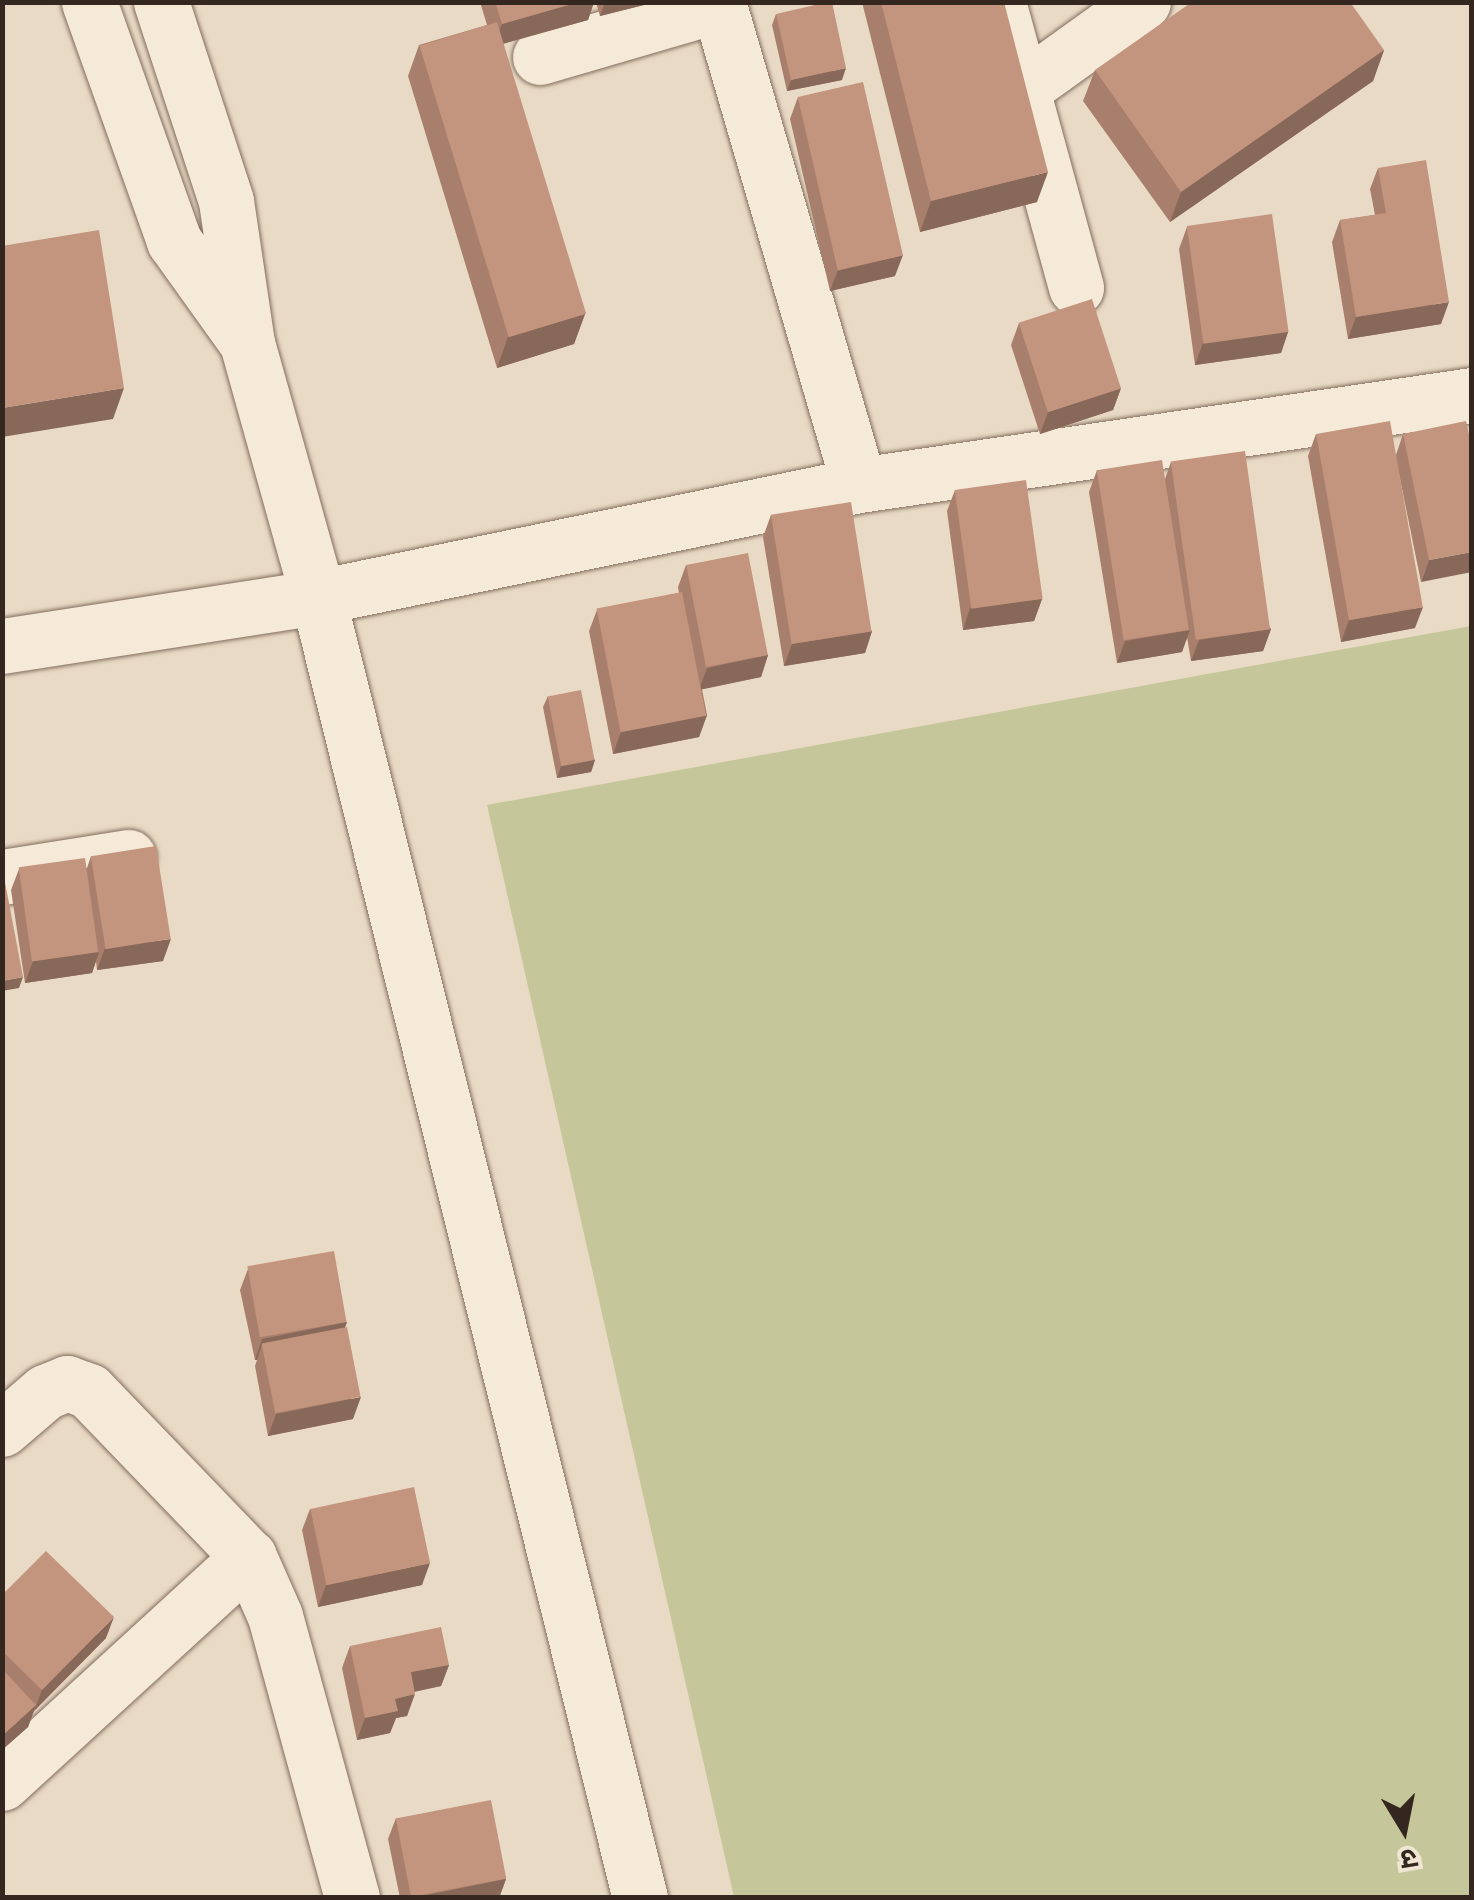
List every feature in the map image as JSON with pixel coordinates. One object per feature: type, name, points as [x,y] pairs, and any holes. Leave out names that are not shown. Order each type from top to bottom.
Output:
[{"type":"street","points":[[89,2],[174,241],[247,343]]},
{"type":"street","points":[[160,2],[226,202],[247,343],[318,597],[640,1898]]},
{"type":"street","points":[[998,2],[1076,288]]},
{"type":"street","points":[[1022,89],[1143,2]]},
{"type":"street","points":[[540,57],[718,4],[858,485]]},
{"type":"street","points":[[2,646],[318,597],[858,485],[1472,395]]},
{"type":"street","points":[[2,877],[128,856]]},
{"type":"street","points":[[2,1429],[45,1392],[67,1383],[89,1390],[249,1558],[270,1600],[352,1898]]},
{"type":"street","points":[[2,1782],[249,1558]]},
{"type":"green space","points":[[1471,626],[1471,1897],[734,1897],[487,805]]},
{"type":"building","points":[[495,2],[579,2],[502,24]]},
{"type":"building","points":[[832,2],[846,68],[791,80],[776,14]]},
{"type":"building","points":[[881,2],[1004,2],[1048,172],[931,201]]},
{"type":"building","points":[[1192,2],[1350,2],[1384,50],[1181,192],[1095,70]]},
{"type":"building","points":[[497,22],[586,314],[509,337],[420,46]]},
{"type":"building","points":[[863,82],[903,255],[838,271],[798,97]]},
{"type":"building","points":[[1426,160],[1449,302],[1356,317],[1340,220],[1386,213],[1378,168]]},
{"type":"building","points":[[1272,214],[1289,332],[1203,344],[1187,226]]},
{"type":"building","points":[[99,230],[124,388],[2,408],[2,246]]},
{"type":"building","points":[[1092,299],[1121,388],[1048,412],[1019,323]]},
{"type":"building","points":[[1390,421],[1423,607],[1349,620],[1316,434]]},
{"type":"building","points":[[1466,421],[1472,447],[1472,552],[1429,560],[1403,434]]},
{"type":"building","points":[[1245,451],[1270,629],[1196,640],[1171,461]]},
{"type":"building","points":[[1162,460],[1189,630],[1124,640],[1097,470]]},
{"type":"building","points":[[1026,480],[1043,599],[971,609],[955,490]]},
{"type":"building","points":[[851,502],[871,631],[791,644],[771,515]]},
{"type":"building","points":[[748,553],[768,655],[706,667],[686,565]]},
{"type":"building","points":[[682,592],[706,716],[621,732],[597,609]]},
{"type":"building","points":[[581,690],[595,760],[561,766],[548,696]]},
{"type":"building","points":[[156,846],[171,939],[106,949],[91,856]]},
{"type":"building","points":[[85,858],[98,952],[32,961],[19,867]]},
{"type":"building","points":[[2,882],[23,977],[2,981]]},
{"type":"building","points":[[334,1251],[347,1322],[260,1337],[247,1266]]},
{"type":"building","points":[[347,1327],[361,1397],[275,1413],[262,1344]]},
{"type":"building","points":[[414,1487],[430,1563],[327,1585],[310,1509]]},
{"type":"building","points":[[46,1551],[114,1617],[42,1690],[2,1651],[2,1595]]},
{"type":"building","points":[[441,1627],[449,1665],[411,1672],[415,1694],[395,1699],[398,1711],[365,1718],[350,1646]]},
{"type":"building","points":[[2,1669],[36,1705],[2,1736]]},
{"type":"building","points":[[491,1800],[506,1879],[411,1897],[396,1819]]}]
